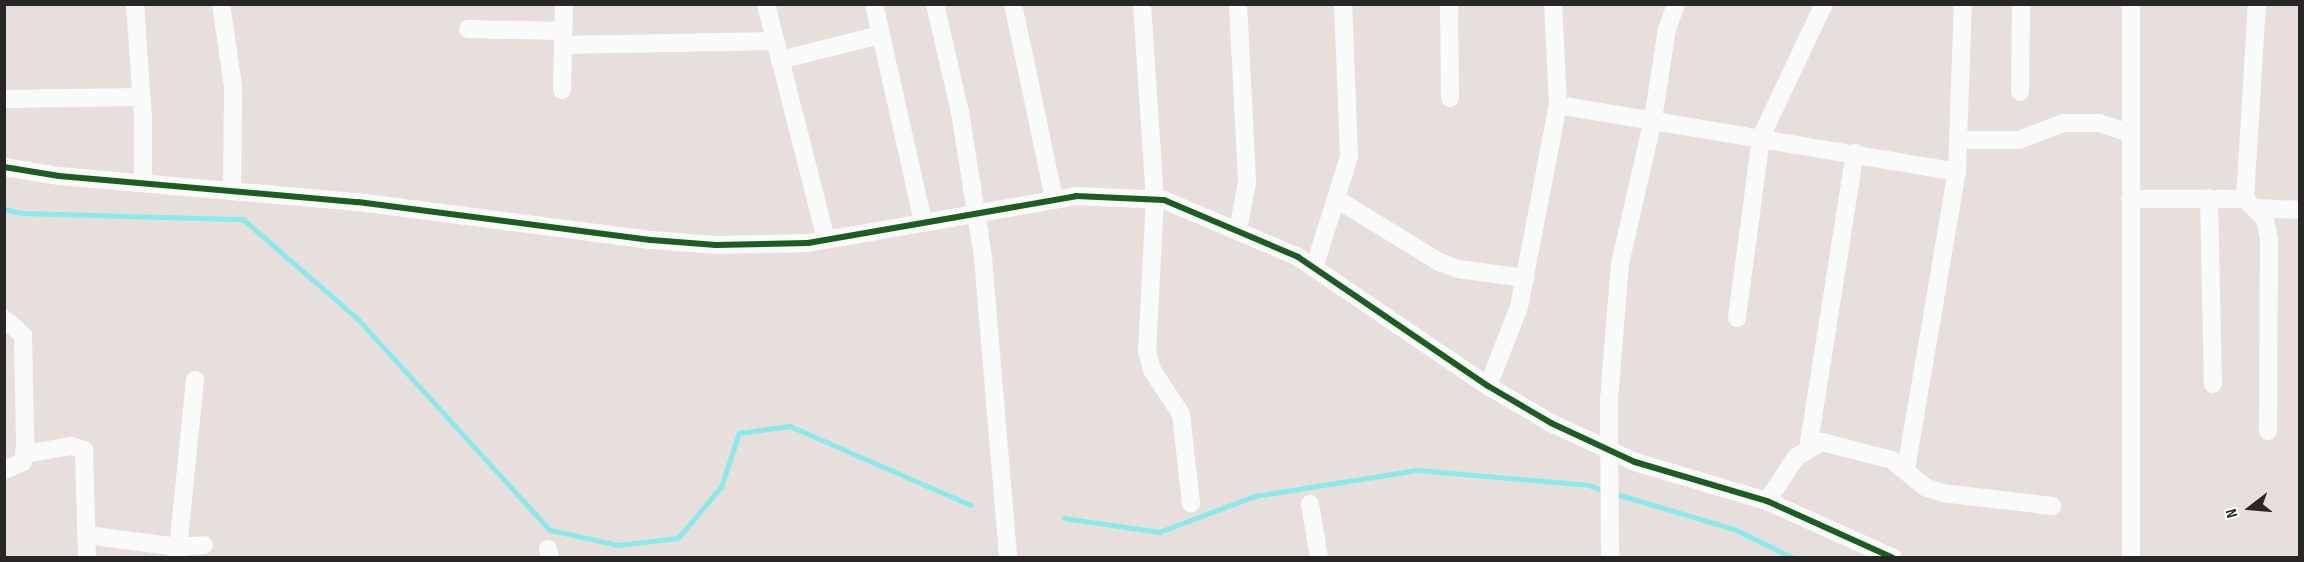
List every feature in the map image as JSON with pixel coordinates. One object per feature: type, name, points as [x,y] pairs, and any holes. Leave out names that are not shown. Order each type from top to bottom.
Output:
[{"type":"street","points":[[135,4],[141,97],[143,183]]},
{"type":"street","points":[[221,4],[233,86],[232,191]]},
{"type":"street","points":[[562,90],[564,4]]},
{"type":"street","points":[[766,4],[826,239]]},
{"type":"street","points":[[874,4],[923,222]]},
{"type":"street","points":[[935,4],[960,112],[983,258],[1008,558]]},
{"type":"street","points":[[1013,4],[1054,199]]},
{"type":"street","points":[[1142,4],[1155,199],[1147,351],[1152,370],[1180,414],[1191,503]]},
{"type":"street","points":[[1238,4],[1247,182],[1238,230]]},
{"type":"street","points":[[1314,268],[1345,180],[1351,135],[1343,4]]},
{"type":"street","points":[[1449,4],[1450,98]]},
{"type":"street","points":[[1488,386],[1519,307],[1558,105],[1553,4]]},
{"type":"street","points":[[1609,549],[1609,400],[1620,264],[1653,119],[1667,29],[1676,4]]},
{"type":"street","points":[[1737,318],[1761,136],[1824,4]]},
{"type":"street","points":[[1906,470],[1957,172],[1962,4]]},
{"type":"street","points":[[2020,92],[2021,4]]},
{"type":"street","points":[[2131,4],[2132,558]]},
{"type":"street","points":[[2257,4],[2250,203],[2265,220],[2269,239],[2268,431]]},
{"type":"street","points":[[468,29],[563,38],[776,41]]},
{"type":"street","points":[[780,60],[880,34]]},
{"type":"street","points":[[4,99],[141,97]]},
{"type":"street","points":[[1558,105],[1761,136],[1957,172]]},
{"type":"street","points":[[1959,140],[2019,140],[2064,123],[2099,123],[2130,133]]},
{"type":"street","points":[[1808,449],[1855,153]]},
{"type":"street","points":[[4,166],[143,183],[358,202],[662,241],[716,245],[826,239],[1054,199],[1120,195],[1155,199],[1238,230],[1314,268],[1488,386],[1551,423],[1635,462],[1767,501],[1893,558]]},
{"type":"street","points":[[2130,199],[2209,198],[2300,210]]},
{"type":"street","points":[[2209,198],[2213,384]]},
{"type":"street","points":[[1338,200],[1439,262],[1458,269],[1525,278]]},
{"type":"street","points":[[4,319],[23,335],[25,454],[18,466],[4,470]]},
{"type":"street","points":[[177,552],[195,380]]},
{"type":"street","points":[[1767,501],[1796,457],[1822,442],[1836,443],[1875,453],[1906,470],[1925,487],[1942,493],[2052,506]]},
{"type":"street","points":[[25,454],[70,446],[84,450],[87,558]]},
{"type":"street","points":[[1310,504],[1319,558]]},
{"type":"street","points":[[87,535],[177,552],[204,545]]},
{"type":"waterway","points":[[4,209],[22,213],[243,219],[358,319],[550,530],[618,545],[678,538],[721,487],[739,433],[790,426],[971,505]]},
{"type":"waterway","points":[[1064,518],[1159,532],[1255,496],[1418,470],[1589,485],[1605,491]]},
{"type":"waterway","points":[[1613,493],[1734,529],[1794,558]]},
{"type":"cycle path","points":[[4,167],[59,176],[358,202],[651,240],[716,245],[808,243],[1076,196],[1164,200],[1298,257],[1488,386],[1551,423],[1635,462],[1767,501],[1893,558]]}]
